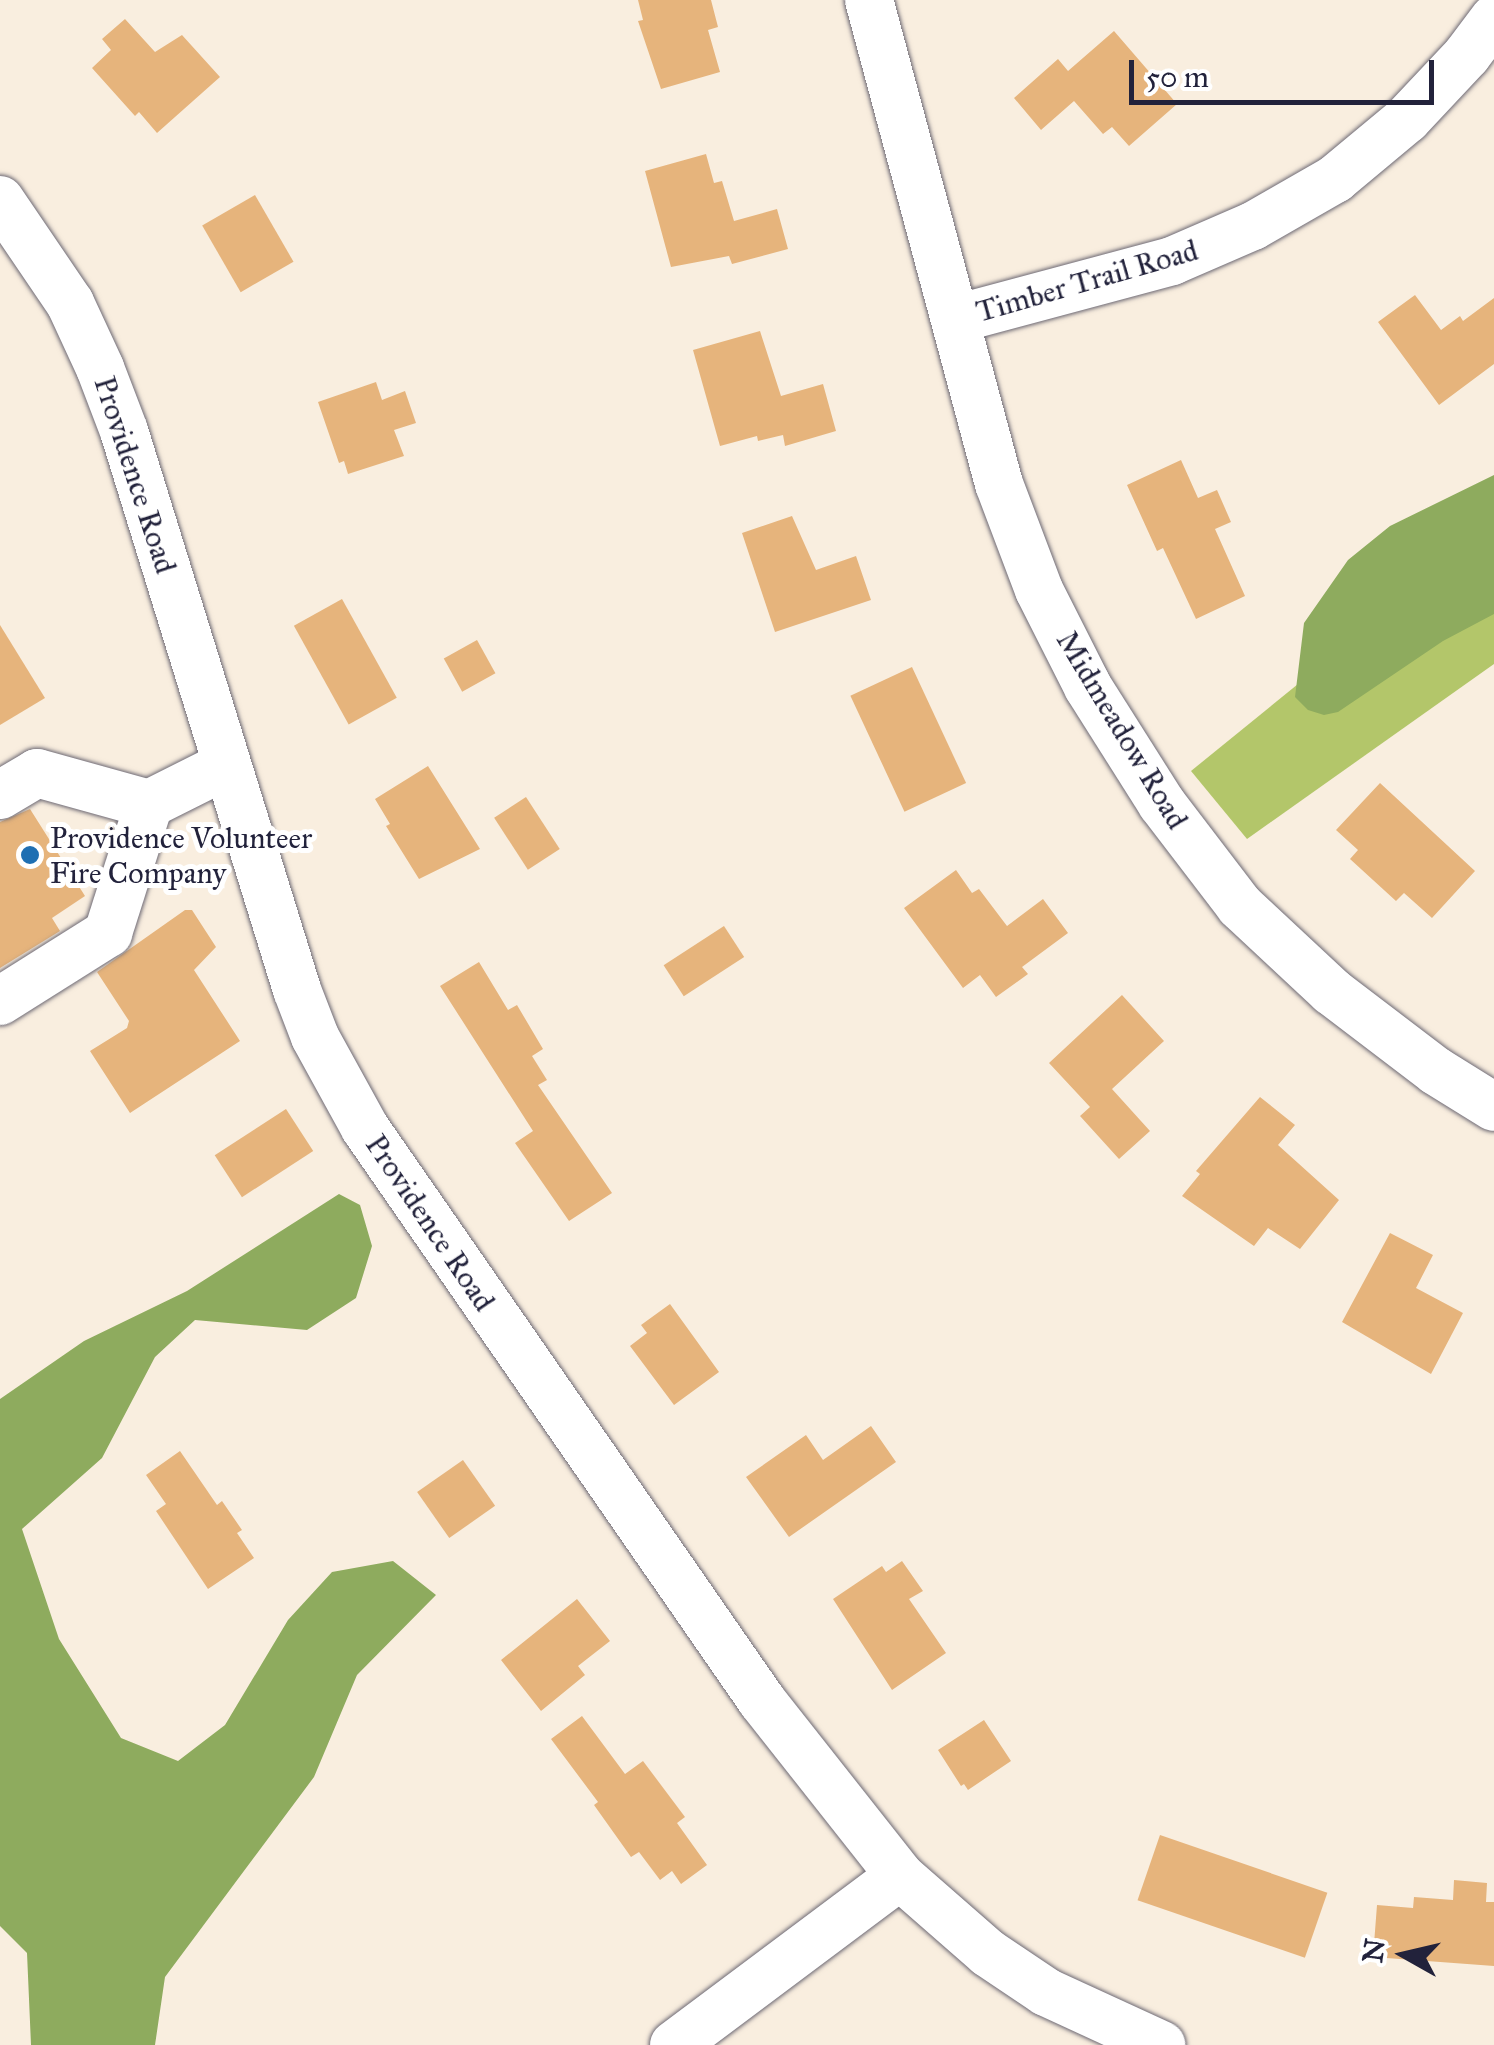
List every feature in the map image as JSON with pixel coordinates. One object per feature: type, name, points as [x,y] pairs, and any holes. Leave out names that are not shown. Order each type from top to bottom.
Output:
[{"type":"street","name":"Midmeadow Road","points":[[869,0],[999,484],[1040,590],[1088,687],[1162,804],[1240,906],[1330,991],[1436,1071],[1494,1107]]},
{"type":"street","name":"Timber Trail Road","points":[[956,319],[1172,261],[1253,226],[1335,179],[1408,118],[1468,56],[1494,20]]},
{"type":"street","name":"Providence Road","points":[[0,200],[70,303],[100,368],[124,430],[297,990],[322,1052],[365,1128],[762,1701],[900,1876],[988,1953],[1046,1992],[1161,2045]]},
{"type":"street","points":[[0,795],[37,773],[149,804],[227,765]]},
{"type":"street","points":[[0,1002],[108,933],[149,804]]},
{"type":"street","points":[[674,2045],[900,1876]]},
{"type":"green space","points":[[1494,475],[1494,614],[1443,641],[1338,712],[1324,715],[1308,710],[1295,697],[1304,623],[1348,560],[1390,526]]},
{"type":"green space","points":[[1494,525],[1494,664],[1247,839],[1191,771]]},
{"type":"green space","points":[[339,1194],[360,1205],[372,1246],[356,1298],[307,1330],[195,1320],[155,1357],[102,1458],[22,1529],[59,1639],[121,1738],[178,1761],[225,1725],[288,1620],[332,1572],[393,1561],[436,1595],[357,1675],[314,1777],[165,1977],[155,2045],[31,2045],[27,1953],[0,1926],[0,1399],[84,1341],[187,1291]]},
{"type":"building","points":[[638,0],[711,0],[718,27],[708,30],[720,72],[661,89],[638,21],[643,20]]},
{"type":"building","points":[[125,19],[155,52],[182,35],[220,77],[157,133],[139,112],[135,116],[92,68],[111,50],[102,39]]},
{"type":"building","points":[[1114,31],[1177,104],[1129,146],[1112,127],[1103,134],[1074,101],[1041,130],[1014,98],[1058,59],[1068,71]]},
{"type":"building","points":[[706,154],[714,183],[722,181],[734,221],[777,209],[788,249],[732,264],[729,256],[671,267],[645,171]]},
{"type":"building","points":[[255,195],[294,262],[241,292],[202,226]]},
{"type":"building","points":[[1415,295],[1441,330],[1460,316],[1463,321],[1494,298],[1494,364],[1439,405],[1378,322]]},
{"type":"building","points":[[760,331],[781,396],[823,384],[836,431],[785,446],[783,435],[758,441],[757,436],[720,446],[693,350]]},
{"type":"building","points":[[376,382],[382,400],[405,391],[416,423],[394,430],[404,456],[348,474],[344,461],[339,463],[318,402]]},
{"type":"building","points":[[1181,460],[1198,498],[1217,490],[1231,522],[1215,529],[1245,596],[1196,619],[1163,548],[1157,551],[1127,485]]},
{"type":"building","points":[[792,516],[816,570],[856,556],[871,600],[775,632],[742,533]]},
{"type":"building","points":[[342,599],[397,698],[349,724],[294,626]]},
{"type":"building","points":[[0,625],[45,698],[0,725]]},
{"type":"building","points":[[477,640],[495,673],[462,692],[444,658]]},
{"type":"building","points":[[912,667],[966,783],[904,812],[850,696]]},
{"type":"building","points":[[428,766],[480,849],[419,879],[386,826],[390,824],[375,799]]},
{"type":"building","points":[[1380,783],[1475,871],[1432,918],[1404,893],[1396,901],[1350,859],[1358,850],[1336,830]]},
{"type":"building","points":[[526,797],[560,849],[528,870],[494,818]]},
{"type":"building","name":"Providence Volunteer Fire Company","points":[[30,809],[85,896],[52,918],[60,931],[0,968],[0,822]]},
{"type":"building","points":[[956,870],[972,893],[979,889],[1007,926],[1043,899],[1068,933],[1022,967],[1028,974],[996,997],[980,975],[963,988],[904,908]]},
{"type":"building","points":[[185,910],[192,910],[216,947],[194,970],[240,1041],[130,1113],[90,1051],[127,1028],[129,1021],[97,972]]},
{"type":"building","points":[[724,926],[744,957],[684,996],[664,965]]},
{"type":"building","points":[[479,962],[508,1010],[517,1005],[543,1049],[532,1056],[547,1080],[538,1085],[612,1193],[569,1221],[515,1143],[533,1131],[440,986]]},
{"type":"building","points":[[1122,995],[1164,1041],[1112,1089],[1150,1131],[1119,1159],[1080,1116],[1090,1107],[1049,1063]]},
{"type":"building","points":[[1260,1097],[1295,1125],[1278,1145],[1339,1200],[1300,1249],[1268,1228],[1254,1246],[1182,1196],[1200,1174],[1196,1171]]},
{"type":"building","points":[[286,1109],[313,1151],[242,1197],[215,1155]]},
{"type":"building","points":[[1390,1233],[1433,1255],[1416,1288],[1463,1313],[1431,1374],[1342,1322]]},
{"type":"building","points":[[670,1304],[719,1372],[674,1405],[630,1346],[647,1333],[641,1325]]},
{"type":"building","points":[[871,1426],[896,1462],[789,1537],[746,1477],[806,1435],[823,1460]]},
{"type":"building","points":[[180,1451],[217,1505],[222,1501],[242,1530],[237,1533],[254,1558],[208,1589],[156,1511],[166,1504],[146,1475]]},
{"type":"building","points":[[463,1460],[495,1506],[449,1538],[417,1492]]},
{"type":"building","points":[[902,1561],[923,1591],[909,1599],[946,1653],[892,1690],[833,1599],[882,1566],[886,1572]]},
{"type":"building","points":[[577,1599],[610,1641],[578,1666],[585,1675],[541,1711],[501,1660]]},
{"type":"building","points":[[582,1716],[625,1774],[643,1761],[685,1817],[677,1823],[707,1865],[681,1884],[672,1871],[660,1880],[639,1852],[631,1857],[594,1805],[598,1802],[551,1739]]},
{"type":"building","points":[[984,1720],[1011,1761],[968,1790],[964,1784],[961,1786],[938,1750]]},
{"type":"building","points":[[1160,1835],[1327,1893],[1305,1958],[1138,1900]]},
{"type":"building","points":[[1454,1880],[1487,1883],[1486,1902],[1494,1902],[1494,1966],[1373,1957],[1377,1905],[1413,1908],[1414,1897],[1453,1900]]},
{"type":"place","name":"Providence Volunteer Fire Company","points":[[30,855]]}]
